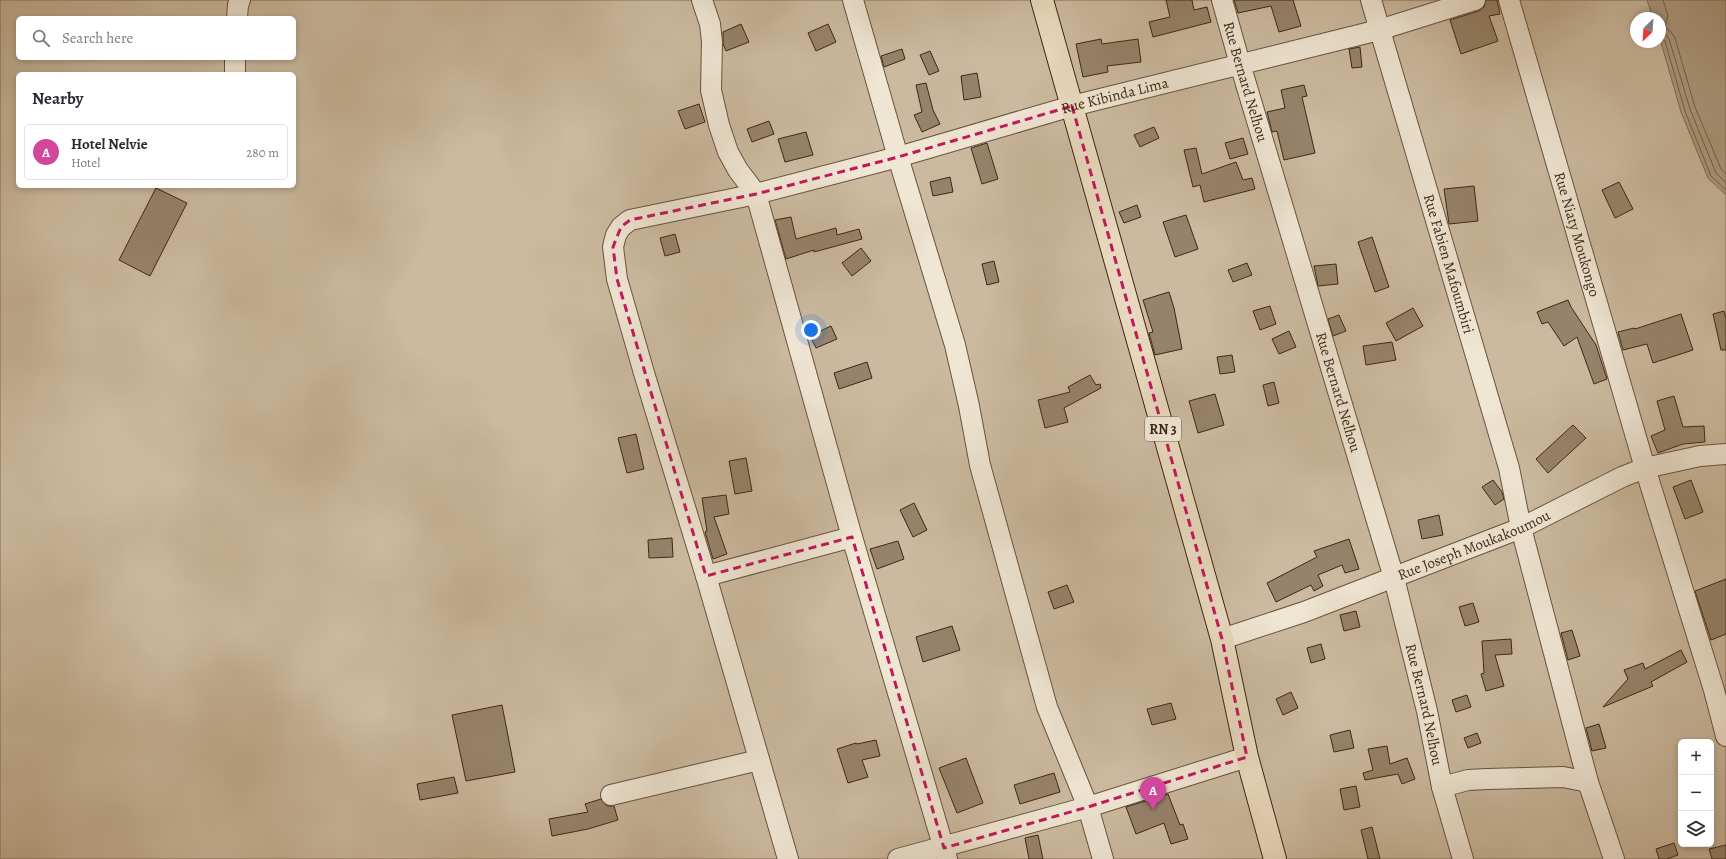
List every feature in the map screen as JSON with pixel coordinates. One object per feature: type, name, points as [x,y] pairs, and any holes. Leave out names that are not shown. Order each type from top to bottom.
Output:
[{"type":"highway","name":"RN 3","points":[[1042,0],[1222,639],[1247,757],[1275,859]]},
{"type":"street","points":[[237,16],[240,0]]},
{"type":"street","points":[[702,0],[710,24],[712,42],[711,90],[719,125],[728,152],[738,170],[756,194],[852,537],[945,853]]},
{"type":"street","points":[[853,0],[898,157],[955,345],[969,406],[980,465],[1047,707],[1088,807],[1103,859]]},
{"type":"street","name":"Rue Bernard Nelhou","points":[[1222,0],[1394,578],[1427,711],[1442,787],[1463,859]]},
{"type":"street","name":"Rue Fabien Mafoumbiri","points":[[1371,0],[1509,468],[1521,528],[1588,782],[1614,859]]},
{"type":"street","name":"Rue Kibinda Lima","points":[[788,859],[706,576],[617,279],[613,247],[616,235],[621,227],[630,220],[756,194],[898,157],[1072,106],[1379,30],[1475,0]]},
{"type":"street","name":"Rue Niaty Moukongo","points":[[1509,0],[1645,468],[1714,690],[1726,736]]},
{"type":"street","points":[[234,72],[235,60]]},
{"type":"street","name":"Rue Joseph Moukakoumou","points":[[1222,639],[1304,612],[1521,528],[1622,477],[1645,468],[1700,456],[1726,454]]},
{"type":"street","points":[[706,576],[852,537]]},
{"type":"street","points":[[898,859],[945,853],[1247,757]]},
{"type":"street","points":[[612,795],[760,760]]},
{"type":"street","points":[[1442,787],[1468,780],[1487,779],[1563,777],[1588,782]]},
{"type":"highlighted area","points":[[1072,106],[1222,639],[1247,757],[1088,807],[944,848],[852,537],[706,576],[617,279],[613,247],[621,227],[630,220],[756,194],[898,157]]},
{"type":"shaded area","points":[[0,0],[1726,0],[1726,859],[0,859]]},
{"type":"water","points":[[1647,0],[1726,0],[1726,195],[1708,178],[1681,112],[1663,48],[1666,48],[1666,12],[1651,12]]},
{"type":"building","points":[[1166,0],[1192,0],[1194,10],[1207,7],[1211,22],[1153,37],[1149,22],[1170,17]]},
{"type":"building","points":[[1234,0],[1293,0],[1301,26],[1279,32],[1271,6],[1238,13]]},
{"type":"building","points":[[1486,0],[1497,0],[1500,14],[1489,16],[1498,41],[1461,54],[1450,20],[1479,11],[1484,7]]},
{"type":"building","points":[[741,24],[749,42],[726,51],[723,44],[723,32]]},
{"type":"building","points":[[828,24],[836,42],[816,51],[808,33]]},
{"type":"building","points":[[1101,39],[1102,44],[1138,39],[1141,62],[1107,66],[1108,72],[1083,77],[1076,44]]},
{"type":"building","points":[[1360,47],[1362,67],[1352,68],[1349,49]]},
{"type":"building","points":[[902,49],[905,59],[884,67],[881,56]]},
{"type":"building","points":[[930,51],[939,71],[929,75],[920,55]]},
{"type":"building","points":[[977,73],[981,97],[964,100],[961,76]]},
{"type":"building","points":[[926,83],[933,110],[940,124],[922,132],[914,115],[922,112],[916,85]]},
{"type":"building","points":[[1304,85],[1307,96],[1302,97],[1315,153],[1284,160],[1277,131],[1272,132],[1267,112],[1285,108],[1281,90]]},
{"type":"building","points":[[699,104],[705,122],[685,129],[678,111]]},
{"type":"building","points":[[769,121],[774,134],[752,142],[747,129]]},
{"type":"building","points":[[1154,127],[1159,138],[1140,147],[1134,135]]},
{"type":"building","points":[[806,132],[813,155],[785,162],[778,139]]},
{"type":"building","points":[[1243,138],[1248,154],[1230,159],[1225,143]]},
{"type":"building","points":[[987,143],[998,179],[982,184],[971,148]]},
{"type":"building","points":[[1196,148],[1202,174],[1236,162],[1243,180],[1252,178],[1255,189],[1204,202],[1200,185],[1193,187],[1184,150]]},
{"type":"building","points":[[950,177],[953,192],[933,196],[930,182]]},
{"type":"building","points":[[1619,182],[1633,209],[1615,218],[1602,190]]},
{"type":"building","points":[[1474,186],[1478,221],[1449,224],[1444,189]]},
{"type":"building","points":[[156,188],[187,203],[150,276],[119,260]]},
{"type":"building","points":[[1137,205],[1141,217],[1124,223],[1119,212]]},
{"type":"building","points":[[1186,215],[1198,249],[1175,257],[1163,222]]},
{"type":"building","points":[[791,217],[796,239],[836,228],[837,235],[859,229],[862,239],[814,252],[814,250],[786,259],[775,220]]},
{"type":"building","points":[[675,234],[680,252],[665,256],[660,238]]},
{"type":"building","points":[[1372,237],[1389,287],[1375,292],[1358,242]]},
{"type":"building","points":[[861,248],[871,261],[852,276],[842,263]]},
{"type":"building","points":[[994,261],[999,282],[987,285],[982,264]]},
{"type":"building","points":[[1247,263],[1252,275],[1233,282],[1228,270]]},
{"type":"building","points":[[1336,264],[1338,284],[1318,286],[1314,266]]},
{"type":"building","points":[[1169,292],[1174,308],[1182,349],[1155,355],[1149,333],[1153,332],[1143,300]]},
{"type":"building","points":[[1568,300],[1596,345],[1607,379],[1594,384],[1577,337],[1564,346],[1548,322],[1542,324],[1537,312]]},
{"type":"building","points":[[1270,306],[1276,324],[1260,330],[1253,311]]},
{"type":"building","points":[[1413,308],[1423,326],[1396,341],[1386,323]]},
{"type":"building","points":[[1724,311],[1726,319],[1726,350],[1721,350],[1713,314]]},
{"type":"building","points":[[1681,314],[1693,350],[1653,363],[1647,344],[1623,350],[1618,332],[1635,329]]},
{"type":"building","points":[[1339,315],[1346,331],[1333,336],[1328,319]]},
{"type":"building","points":[[831,326],[837,339],[816,348],[810,336]]},
{"type":"building","points":[[1289,331],[1296,347],[1279,354],[1272,339]]},
{"type":"building","points":[[1392,342],[1396,360],[1366,365],[1363,346]]},
{"type":"building","points":[[1232,355],[1235,372],[1220,374],[1217,357]]},
{"type":"building","points":[[867,362],[872,378],[839,389],[834,373]]},
{"type":"building","points":[[1090,375],[1096,385],[1100,384],[1101,388],[1064,408],[1068,422],[1045,428],[1038,400],[1070,392],[1068,387]]},
{"type":"building","points":[[1274,382],[1279,403],[1268,406],[1263,385]]},
{"type":"building","points":[[1215,394],[1224,425],[1198,433],[1189,401]]},
{"type":"building","points":[[1674,396],[1683,427],[1704,426],[1705,442],[1683,444],[1658,453],[1651,436],[1665,430],[1657,401]]},
{"type":"building","points":[[1573,425],[1586,438],[1548,473],[1536,459]]},
{"type":"building","points":[[636,434],[644,469],[627,473],[618,438]]},
{"type":"building","points":[[746,458],[752,491],[735,494],[729,461]]},
{"type":"building","points":[[1493,480],[1502,492],[1504,499],[1495,505],[1482,487]]},
{"type":"building","points":[[1691,480],[1703,512],[1685,519],[1673,487]]},
{"type":"building","points":[[726,495],[729,514],[714,517],[727,554],[713,559],[705,532],[707,531],[702,498]]},
{"type":"building","points":[[914,503],[927,530],[913,537],[900,510]]},
{"type":"building","points":[[1439,515],[1443,535],[1422,539],[1418,520]]},
{"type":"building","points":[[672,538],[673,557],[649,558],[648,540]]},
{"type":"building","points":[[1349,539],[1359,569],[1345,573],[1342,565],[1318,575],[1323,586],[1314,591],[1311,585],[1276,602],[1267,583],[1317,557],[1314,551]]},
{"type":"building","points":[[898,541],[904,559],[877,569],[870,549]]},
{"type":"building","points":[[1726,579],[1726,634],[1711,640],[1695,591]]},
{"type":"building","points":[[1067,585],[1074,602],[1054,609],[1048,592]]},
{"type":"building","points":[[1473,603],[1479,622],[1465,626],[1459,607]]},
{"type":"building","points":[[1356,611],[1360,627],[1344,631],[1340,615]]},
{"type":"building","points":[[952,626],[960,650],[923,662],[916,637]]},
{"type":"building","points":[[1572,630],[1580,656],[1568,660],[1561,633]]},
{"type":"building","points":[[1511,639],[1512,654],[1495,655],[1504,686],[1486,691],[1481,674],[1484,673],[1482,641]]},
{"type":"building","points":[[1321,644],[1325,659],[1311,663],[1307,648]]},
{"type":"building","points":[[1681,650],[1687,662],[1651,682],[1653,686],[1603,707],[1628,679],[1624,670],[1643,663],[1645,669]]},
{"type":"building","points":[[1291,692],[1298,708],[1283,715],[1276,699]]},
{"type":"building","points":[[1467,695],[1471,707],[1456,712],[1452,700]]},
{"type":"building","points":[[1171,703],[1176,719],[1152,725],[1147,709]]},
{"type":"building","points":[[502,705],[515,772],[466,781],[452,715]]},
{"type":"building","points":[[1599,724],[1606,748],[1592,751],[1586,728]]},
{"type":"building","points":[[1350,730],[1354,748],[1334,752],[1330,735]]},
{"type":"building","points":[[1477,733],[1481,743],[1468,748],[1464,738]]},
{"type":"building","points":[[876,740],[880,756],[862,760],[868,777],[848,783],[837,749],[856,743]]},
{"type":"building","points":[[1387,746],[1390,764],[1407,758],[1415,779],[1402,784],[1398,774],[1365,780],[1363,773],[1373,770],[1368,749]]},
{"type":"building","points":[[966,758],[983,803],[957,813],[939,768]]},
{"type":"building","points":[[1054,773],[1060,792],[1020,804],[1014,785]]},
{"type":"building","points":[[454,777],[458,793],[420,800],[417,784]]},
{"type":"building","points":[[1356,786],[1360,807],[1344,810],[1340,789]]},
{"type":"building","points":[[1168,794],[1180,825],[1183,824],[1188,839],[1171,844],[1164,823],[1136,834],[1126,807]]},
{"type":"building","points":[[601,799],[607,806],[614,806],[618,820],[588,829],[552,836],[549,819],[588,812],[585,804]]},
{"type":"building","points":[[1372,827],[1380,859],[1368,859],[1361,830]]},
{"type":"building","points":[[1038,835],[1043,859],[1029,859],[1025,838]]},
{"type":"building","points":[[1674,843],[1678,855],[1667,859],[1659,859],[1656,849]]},
{"type":"building","points":[[1726,845],[1726,859],[1712,859],[1709,849]]},
{"type":"place","name":"Hotel Nelvie","points":[[1153,810]]}]
